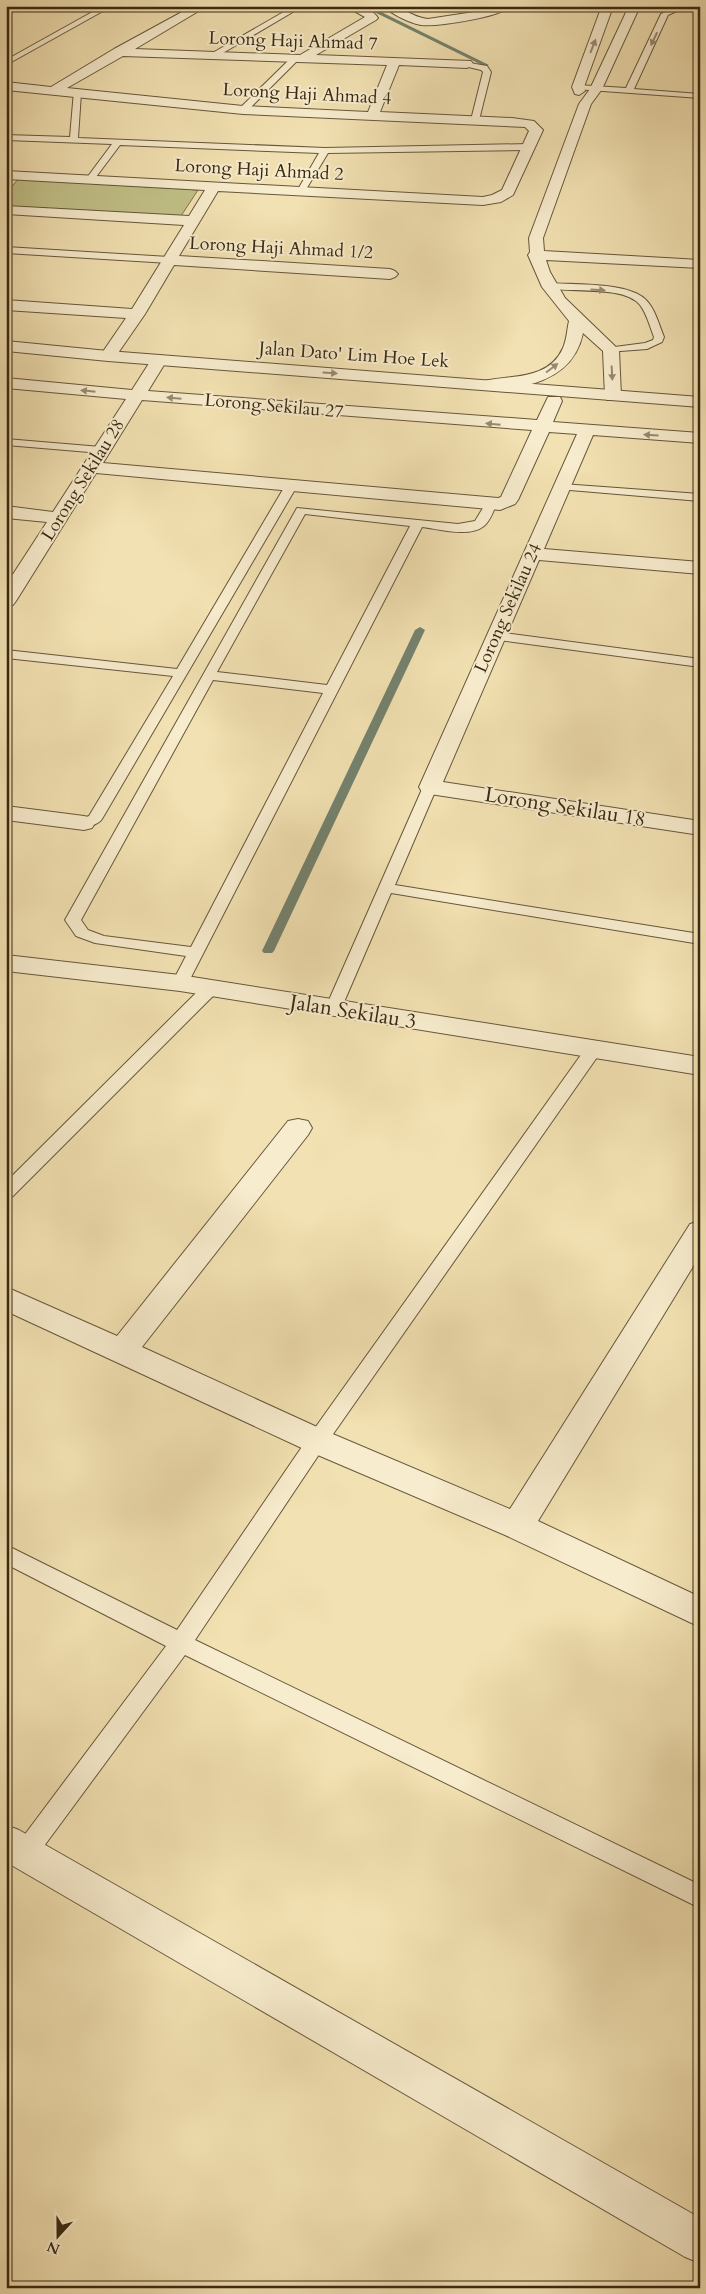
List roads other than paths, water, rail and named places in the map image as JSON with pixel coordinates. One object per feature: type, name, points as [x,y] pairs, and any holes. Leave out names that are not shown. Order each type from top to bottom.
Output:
[{"type":"street","points":[[53,91],[118,52],[202,6]]},
{"type":"street","points":[[298,59],[372,18],[350,6]]},
{"type":"street","points":[[389,6],[419,20],[428,22],[489,13],[506,6]]},
{"type":"street","points":[[585,104],[578,87],[606,11],[611,6]]},
{"type":"street","points":[[613,396],[611,350],[577,321],[541,272],[535,255],[536,238],[566,140],[585,104],[596,89],[630,13],[635,6]]},
{"type":"street","name":"Lorong Haji Ahmad 7","points":[[118,52],[467,64]]},
{"type":"street","points":[[373,115],[394,62]]},
{"type":"street","name":"Lorong Haji Ahmad 4","points":[[6,86],[243,110],[529,124],[536,130],[534,142]]},
{"type":"street","name":"Lorong Haji Ahmad 2","points":[[6,175],[483,201],[496,199],[508,192],[534,142]]},
{"type":"street","points":[[108,356],[137,314],[214,186]]},
{"type":"street","points":[[6,210],[193,221]]},
{"type":"street","points":[[535,255],[700,264]]},
{"type":"street","name":"Lorong Haji Ahmad 1/2","points":[[169,260],[390,274]]},
{"type":"street","points":[[6,305],[137,314]]},
{"type":"street","points":[[490,385],[520,384],[543,376],[560,362],[570,348],[577,321]]},
{"type":"street","name":"Jalan Dato' Lim Hoe Lek","points":[[6,346],[108,356],[156,365],[383,390],[700,411]]},
{"type":"street","name":"Jalan Dato' Lim Hoe Lek","points":[[6,356],[490,385],[700,402]]},
{"type":"street","name":"Lorong Sekilau 28","points":[[6,601],[13,579],[59,518],[156,365]]},
{"type":"street","name":"Lorong Sekilau 27","points":[[6,383],[542,428],[700,438]]},
{"type":"street","points":[[91,467],[490,505],[500,504],[509,500],[554,401]]},
{"type":"street","name":"Lorong Sekilau 24","points":[[430,786],[587,430]]},
{"type":"street","points":[[6,512],[59,518]]},
{"type":"street","points":[[532,554],[700,568]]},
{"type":"street","name":"Lorong Sekilau 18","points":[[430,786],[700,828]]},
{"type":"street","points":[[6,813],[84,823]]},
{"type":"street","name":"Jalan Sekilau 3","points":[[10,966],[180,983],[333,1009],[700,1066]]},
{"type":"street","points":[[122,1351],[298,1128]]},
{"type":"street","points":[[517,1526],[700,1231]]},
{"type":"street","points":[[6,1298],[317,1441],[517,1526],[700,1612]]},
{"type":"street","points":[[16,1848],[700,2242]]},
{"type":"lane","points":[[6,63],[109,6]]},
{"type":"lane","points":[[213,55],[300,6]]},
{"type":"lane","points":[[629,91],[665,14],[685,6]]},
{"type":"lane","points":[[243,110],[298,59]]},
{"type":"lane","points":[[467,64],[484,68],[487,72],[475,120]]},
{"type":"lane","points":[[578,87],[700,96]]},
{"type":"lane","points":[[74,141],[77,94]]},
{"type":"lane","points":[[6,137],[325,151],[534,142]]},
{"type":"lane","points":[[90,179],[117,143]]},
{"type":"lane","points":[[302,191],[325,151]]},
{"type":"lane","points":[[6,250],[169,260]]},
{"type":"lane","points":[[550,286],[614,291],[632,294],[643,300],[659,337],[657,342],[647,346],[611,350]]},
{"type":"lane","points":[[6,442],[101,450]]},
{"type":"lane","points":[[84,823],[95,819],[291,486]]},
{"type":"lane","points":[[562,487],[700,498]]},
{"type":"lane","points":[[196,953],[101,940],[82,933],[74,920],[301,510],[474,528],[483,521],[490,505]]},
{"type":"lane","points":[[180,983],[418,523]]},
{"type":"lane","points":[[496,636],[700,663]]},
{"type":"lane","points":[[6,654],[181,673]]},
{"type":"lane","points":[[209,675],[332,690]]},
{"type":"lane","points":[[333,1009],[430,786]]},
{"type":"lane","points":[[386,888],[700,938]]},
{"type":"lane","points":[[6,1194],[210,988]]},
{"type":"lane","points":[[16,1848],[181,1643],[317,1441],[594,1049]]},
{"type":"lane","points":[[6,1554],[181,1643],[700,1897]]},
{"type":"waterway","points":[[364,6],[486,65]]},
{"type":"waterway","points":[[268,951],[420,630]]}]
